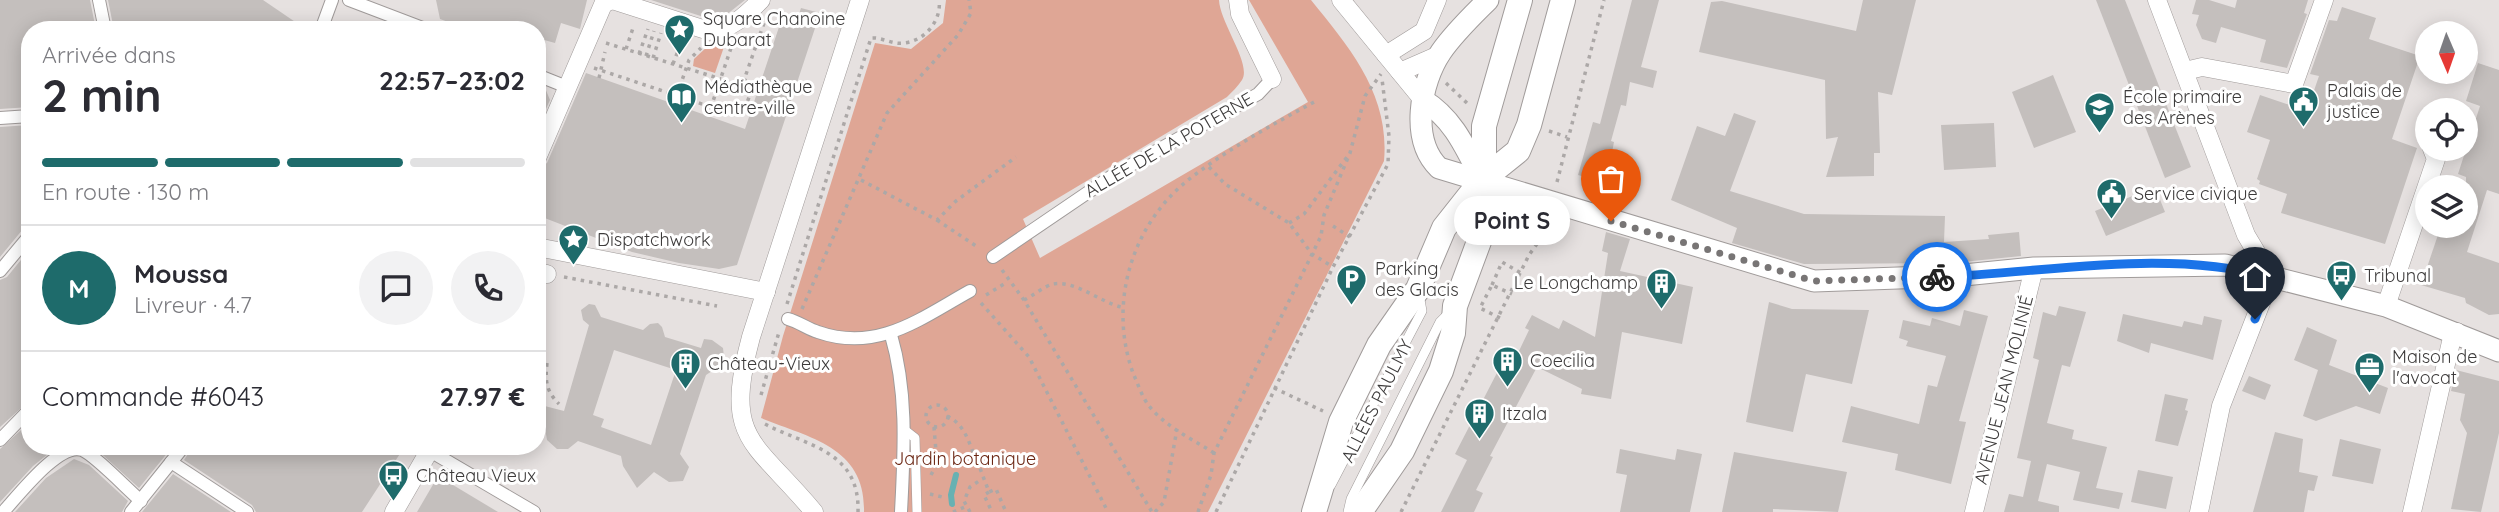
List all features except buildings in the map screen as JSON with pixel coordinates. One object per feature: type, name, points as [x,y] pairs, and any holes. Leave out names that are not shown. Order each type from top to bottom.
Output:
[{"type":"main road","points":[[1358,512],[1402,451],[1441,371],[1453,333],[1455,306],[1484,228],[1484,126],[1520,0]]},
{"type":"main road","name":"ALLÉES PAULMY","points":[[1315,510],[1341,422],[1379,345],[1418,289],[1444,228],[1482,180],[1518,151],[1529,125],[1563,0]]},
{"type":"street","points":[[99,0],[103,21]]},
{"type":"street","points":[[324,21],[332,0]]},
{"type":"street","points":[[349,0],[403,21]]},
{"type":"street","points":[[546,138],[605,1],[612,0],[718,31],[742,17],[761,0]]},
{"type":"street","name":"ALLÉE DE LA POTERNE","points":[[993,257],[1115,174],[1258,94],[1272,79],[1240,14],[1238,0]]},
{"type":"street","points":[[1341,0],[1423,100],[1456,129],[1482,180]]},
{"type":"street","points":[[1386,56],[1424,31],[1437,0]]},
{"type":"street","points":[[1488,0],[1439,55],[1423,100],[1419,131],[1439,168],[1814,281],[1954,276],[2034,268],[2225,265],[2386,306],[2497,348]]},
{"type":"street","points":[[2157,0],[2246,235],[2271,277]]},
{"type":"street","points":[[2185,71],[2202,67],[2294,84],[2324,0]]},
{"type":"street","points":[[814,512],[762,457],[741,420],[739,387],[766,292],[858,1]]},
{"type":"street","points":[[1386,56],[1439,55]]},
{"type":"street","points":[[546,79],[567,88]]},
{"type":"street","points":[[0,118],[21,117]]},
{"type":"street","points":[[2386,306],[2435,161]]},
{"type":"street","points":[[0,271],[21,246]]},
{"type":"street","points":[[546,249],[766,292]]},
{"type":"street","name":"AVENUE JEAN MOLINIÉ","points":[[1974,512],[2034,268]]},
{"type":"street","points":[[2199,512],[2221,406],[2271,277]]},
{"type":"street","points":[[788,319],[819,332],[852,338],[891,335],[974,295]]},
{"type":"street","points":[[2412,512],[2451,342],[2457,332]]},
{"type":"street","points":[[891,335],[899,360],[906,431],[901,512]]},
{"type":"street","points":[[0,440],[21,418]]},
{"type":"street","points":[[3,512],[59,455]]},
{"type":"street","points":[[90,455],[141,501]]},
{"type":"street","points":[[131,512],[177,455]]},
{"type":"street","points":[[394,512],[427,455]]},
{"type":"street","points":[[441,455],[534,512]]},
{"type":"street","points":[[172,462],[247,512]]},
{"type":"lane","points":[[906,431],[915,438],[917,512]]},
{"type":"path","points":[[760,401],[788,319],[871,38],[904,43],[929,30],[938,18],[939,0]]},
{"type":"path","points":[[788,319],[861,180],[887,113],[958,35],[971,13],[969,0]]},
{"type":"path","points":[[1401,512],[1521,273],[1542,237],[1604,0]]},
{"type":"path","points":[[626,50],[655,14]]},
{"type":"path","points":[[639,54],[655,14]]},
{"type":"path","points":[[646,56],[655,14]]},
{"type":"path","points":[[653,58],[655,14]]},
{"type":"path","points":[[708,117],[742,17]]},
{"type":"path","points":[[579,63],[711,107],[743,114],[752,82],[744,80],[765,20]]},
{"type":"path","points":[[673,64],[687,24]]},
{"type":"path","points":[[589,38],[721,79]]},
{"type":"path","points":[[1198,512],[1211,475],[1214,453],[1321,236],[1324,215],[1350,152],[1365,96],[1386,56]]},
{"type":"path","points":[[1216,512],[1332,267],[1388,164],[1386,56]]},
{"type":"path","points":[[677,95],[686,68]]},
{"type":"path","points":[[749,98],[755,100]]},
{"type":"path","points":[[1214,453],[1177,429],[1148,405],[1139,389],[1128,359],[1121,307],[1127,276],[1151,222],[1196,173],[1318,100]]},
{"type":"path","points":[[1289,222],[1304,214],[1350,152]]},
{"type":"path","points":[[937,220],[956,201],[1016,158]]},
{"type":"path","points":[[1209,167],[1225,184],[1289,222],[1311,254],[1332,267]]},
{"type":"path","points":[[861,180],[937,220],[993,257],[1024,300],[1154,512],[1164,502],[1177,429]]},
{"type":"path","points":[[1333,226],[1350,236]]},
{"type":"path","points":[[1500,318],[1480,308],[1502,262],[1521,273]]},
{"type":"path","points":[[546,274],[717,306]]},
{"type":"path","points":[[1004,284],[974,295],[1029,357],[1108,512]]},
{"type":"path","points":[[1024,300],[1054,284],[1075,287],[1103,302],[1121,307]]},
{"type":"path","points":[[1492,285],[1512,294]]},
{"type":"path","points":[[546,372],[547,363]]},
{"type":"path","points":[[546,384],[551,396],[559,404]]},
{"type":"path","points":[[937,464],[934,427],[926,419],[929,409],[942,407],[947,416],[965,430],[975,463],[989,492]]},
{"type":"path","points":[[934,427],[943,425],[947,416]]},
{"type":"path","points":[[760,421],[833,455],[847,470],[858,512]]},
{"type":"path","points":[[945,465],[975,463]]},
{"type":"path","points":[[970,512],[964,500],[970,487],[982,480]]},
{"type":"path","points":[[992,512],[984,495],[996,489],[1006,512]]},
{"type":"path","points":[[930,494],[942,497]]},
{"type":"path","points":[[953,512],[967,506]]},
{"type":"green space","name":"Jardin botanique","points":[[946,0],[1219,0],[1224,20],[1243,64],[1242,80],[1227,97],[1023,219],[1040,258],[1308,102],[1249,0],[1311,0],[1340,36],[1364,74],[1381,115],[1384,161],[1208,512],[864,512],[862,490],[856,473],[845,459],[816,439],[761,418],[783,336],[875,43],[911,49],[943,23]]},
{"type":"green space","points":[[710,44],[725,44],[715,73],[693,66],[694,59]]},
{"type":"waterway","points":[[952,504],[951,495],[956,475]]},
{"type":"way so far","points":[[1611,221],[1814,281],[1937,277]]},
{"type":"place","name":"Square Chanoine Dubarat","points":[[680,56]]},
{"type":"place","name":"Médiathèque centre-ville","points":[[681,124]]},
{"type":"place","name":"Palais de justice","points":[[2304,128]]},
{"type":"place","name":"École primaire des Arènes","points":[[2100,134]]},
{"type":"place","name":"Point S","points":[[1611,221]]},
{"type":"place","name":"Service civique","points":[[2111,221]]},
{"type":"place","name":"Dispatchwork","points":[[574,267]]},
{"type":"place","name":"Tribunal","points":[[2341,303]]},
{"type":"place","name":"Parking des Glacis","points":[[1352,306]]},
{"type":"place","name":"Le Longchamp","points":[[1661,310]]},
{"type":"place","name":"Coecilia","points":[[1507,388]]},
{"type":"place","name":"Château-Vieux","points":[[685,391]]},
{"type":"place","name":"Maison de l'avocat","points":[[2369,394]]},
{"type":"place","name":"Itzala","points":[[1479,441]]},
{"type":"place","name":"Château Vieux","points":[[393,503]]},
{"type":"route","points":[[1937,277],[2034,268],[2130,264],[2225,265],[2271,277],[2255,319]]}]
